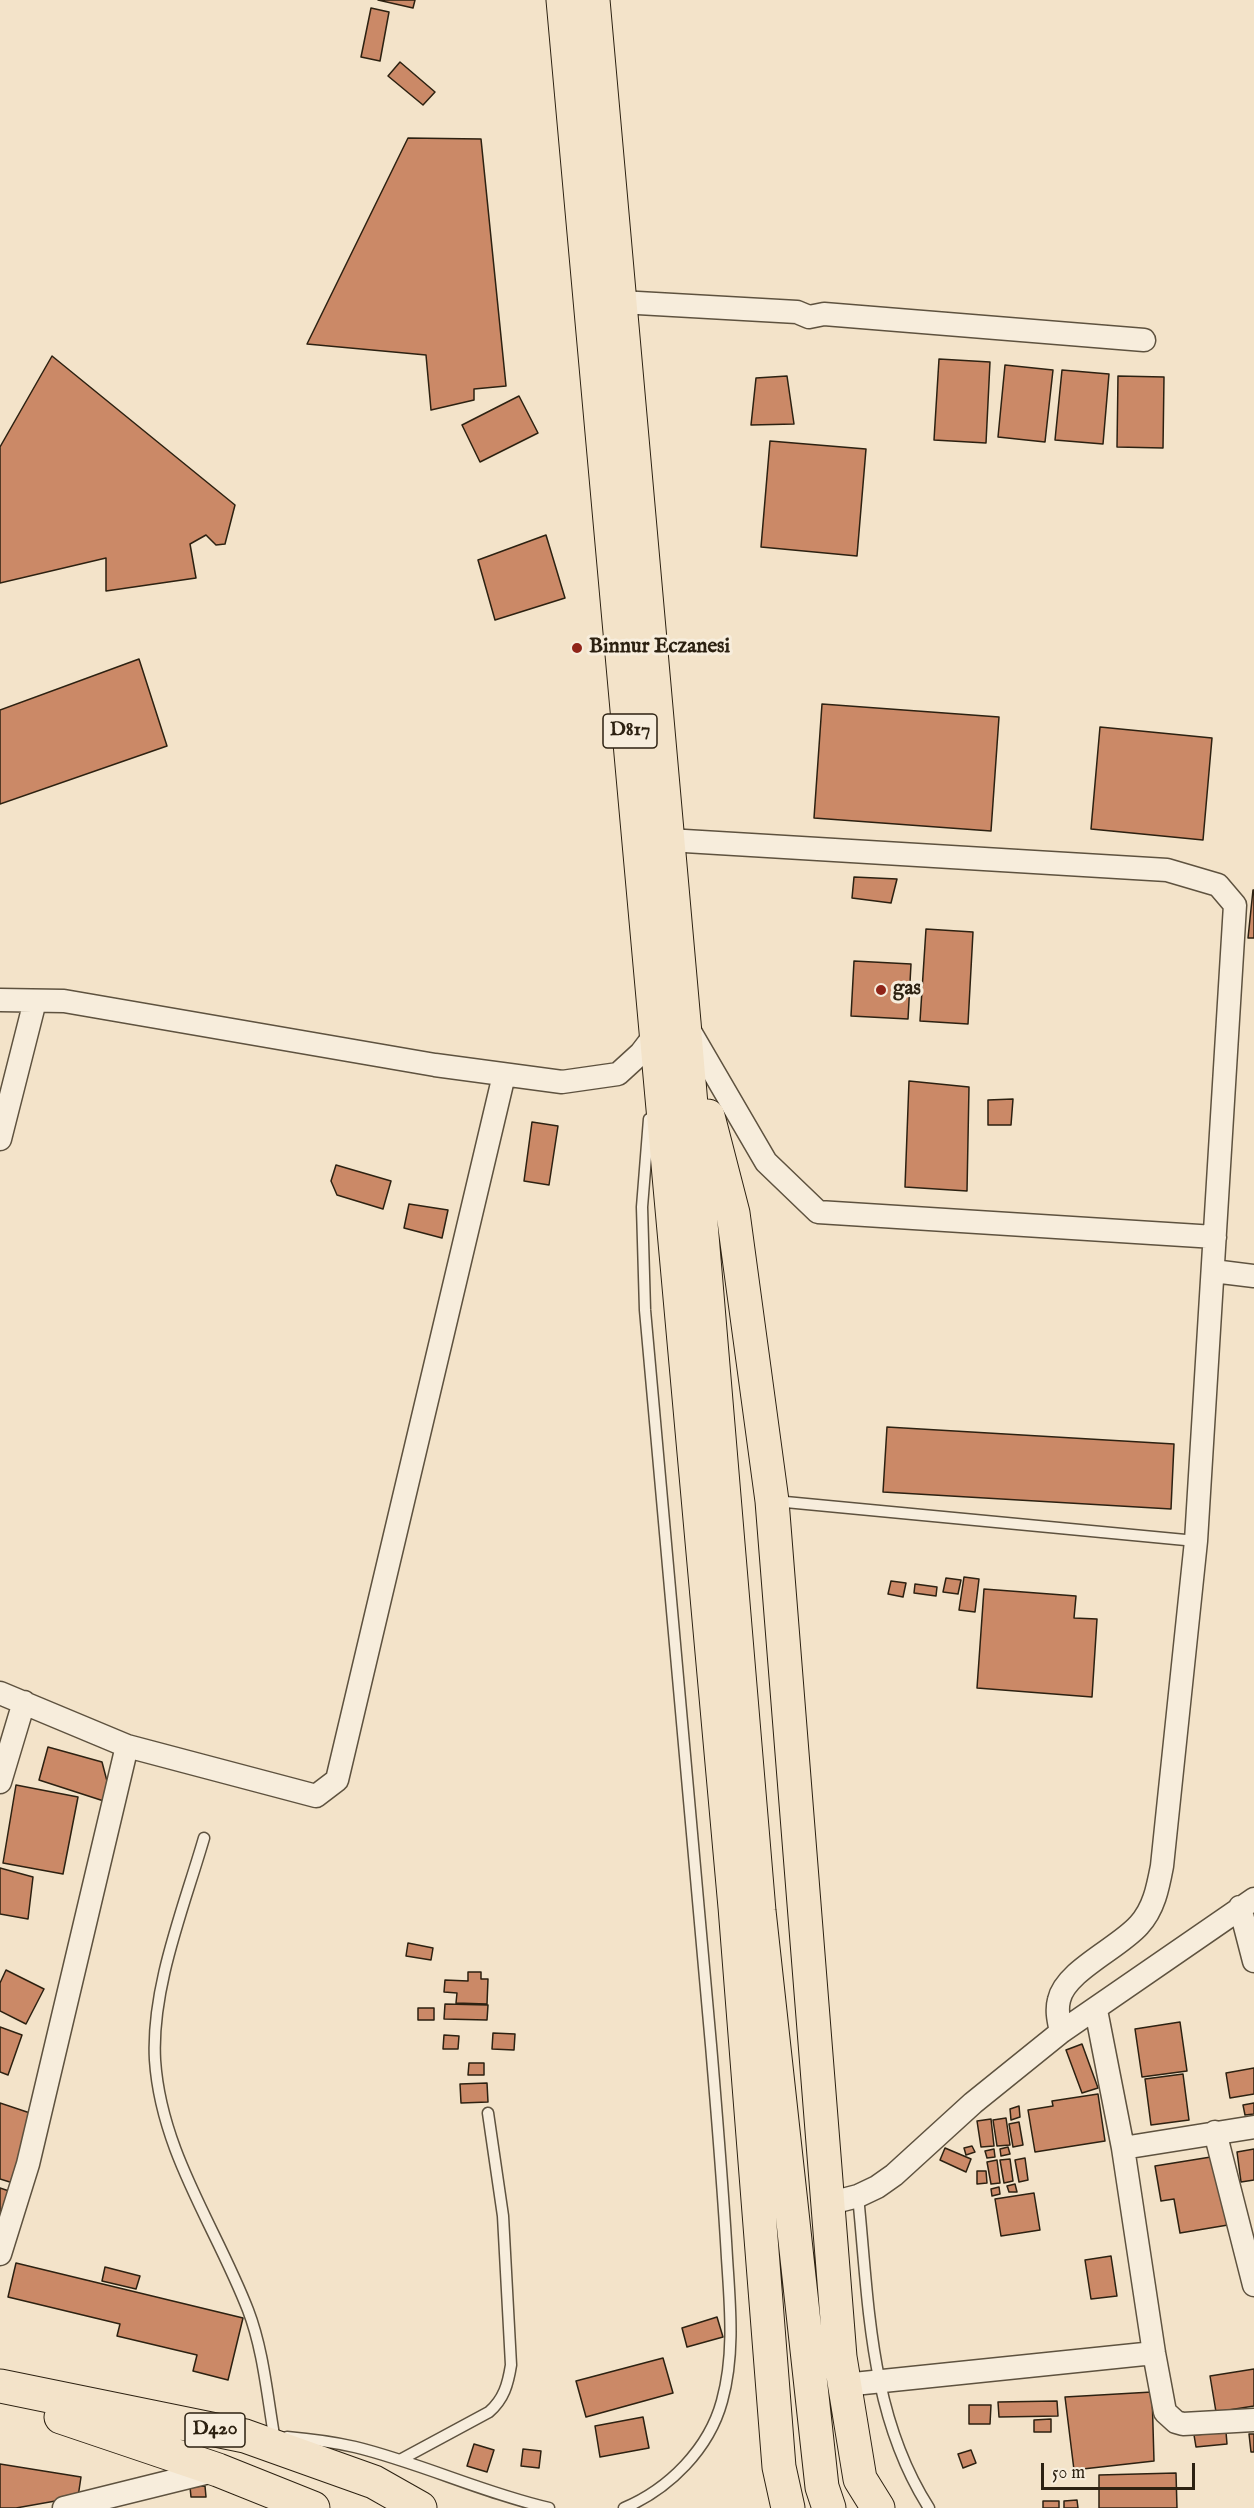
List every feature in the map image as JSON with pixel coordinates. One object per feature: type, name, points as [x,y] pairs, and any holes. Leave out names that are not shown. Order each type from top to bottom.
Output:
[{"type":"main road","name":"D817","points":[[563,0],[671,1027],[708,1462]]},
{"type":"main road","name":"D817","points":[[593,0],[668,840],[671,1027]]},
{"type":"main road","points":[[671,1027],[733,1213],[772,1501],[842,2200],[840,2357],[860,2480],[878,2508]]},
{"type":"main road","points":[[708,1462],[736,1919],[779,2467],[788,2508]]},
{"type":"main road","points":[[708,1462],[822,2487],[829,2508]]},
{"type":"main road","name":"D420","points":[[0,2386],[260,2436],[374,2482],[420,2508]]},
{"type":"main road","name":"D420","points":[[0,2396],[218,2470],[289,2504]]},
{"type":"street","points":[[620,302],[797,312],[809,317],[824,314],[1144,340]]},
{"type":"street","points":[[668,840],[1167,870],[1218,885],[1235,906],[1196,1541],[1172,1789],[1158,1890],[1150,1909],[1140,1924],[1080,1972],[1062,1991],[1058,2002],[1061,2032]]},
{"type":"street","points":[[0,1000],[64,1001],[435,1065],[562,1082],[618,1074],[671,1027],[765,1162],[818,1212],[1215,1237]]},
{"type":"street","points":[[0,1138],[35,1000]]},
{"type":"street","points":[[0,1693],[127,1746],[316,1796],[338,1780],[504,1075]]},
{"type":"street","points":[[1213,1271],[1254,1276]]},
{"type":"street","points":[[0,1782],[24,1702]]},
{"type":"street","points":[[0,2254],[28,2164],[127,1746]]},
{"type":"street","points":[[842,2200],[878,2187],[973,2103],[1061,2032],[1096,2010],[1247,1903],[1254,1961]]},
{"type":"street","points":[[1096,2010],[1123,2148],[1165,2412],[1176,2422],[1196,2425],[1254,2420]]},
{"type":"street","points":[[1123,2148],[1254,2127]]},
{"type":"street","points":[[1215,2132],[1254,2285]]},
{"type":"street","points":[[844,2385],[1154,2353]]},
{"type":"street","points":[[64,2508],[218,2470]]},
{"type":"lane","points":[[624,2508],[647,2498],[667,2484],[706,2436],[722,2403],[728,2374],[730,2346],[724,2191],[645,1310],[642,1207],[671,1027]]},
{"type":"lane","points":[[772,1501],[1196,1541]]},
{"type":"lane","points":[[204,1838],[168,1962],[156,2017],[155,2058],[159,2098],[172,2143],[236,2281],[258,2342],[260,2436],[354,2447],[400,2460],[499,2495],[549,2508]]},
{"type":"lane","points":[[400,2460],[489,2412],[498,2404],[509,2380],[511,2365],[503,2216],[488,2113]]},
{"type":"lane","points":[[842,2200],[878,2382],[890,2427],[902,2458],[929,2508]]},
{"type":"building","points":[[378,0],[415,0],[413,8]]},
{"type":"building","points":[[371,8],[389,12],[380,61],[361,57]]},
{"type":"building","points":[[400,62],[435,92],[423,105],[388,76]]},
{"type":"building","points":[[408,138],[481,139],[506,386],[474,389],[474,400],[431,410],[426,355],[307,344]]},
{"type":"building","points":[[52,356],[235,505],[225,544],[216,545],[206,535],[190,544],[196,578],[106,591],[106,558],[0,583],[0,447]]},
{"type":"building","points":[[939,359],[990,362],[986,443],[934,440]]},
{"type":"building","points":[[1005,365],[1053,370],[1045,442],[998,437]]},
{"type":"building","points":[[1062,370],[1109,374],[1103,444],[1055,440]]},
{"type":"building","points":[[787,376],[794,424],[751,425],[756,378]]},
{"type":"building","points":[[1118,376],[1164,377],[1163,448],[1117,447]]},
{"type":"building","points":[[519,396],[538,433],[480,462],[462,425]]},
{"type":"building","points":[[770,441],[866,449],[857,556],[761,547]]},
{"type":"building","points":[[546,535],[565,598],[495,620],[478,560]]},
{"type":"building","points":[[139,659],[167,746],[0,804],[0,710]]},
{"type":"building","points":[[822,704],[999,717],[991,831],[814,818]]},
{"type":"building","points":[[1100,727],[1212,738],[1203,840],[1091,829]]},
{"type":"building","points":[[854,877],[897,879],[891,903],[852,898]]},
{"type":"building","points":[[1253,890],[1254,938],[1248,938]]},
{"type":"building","points":[[926,929],[973,932],[968,1024],[920,1021]]},
{"type":"building","name":"gas","points":[[854,961],[911,964],[908,1019],[851,1016]]},
{"type":"building","points":[[909,1081],[969,1087],[967,1191],[905,1187]]},
{"type":"building","points":[[1013,1099],[1011,1125],[988,1125],[988,1100]]},
{"type":"building","points":[[532,1122],[558,1126],[549,1185],[524,1181]]},
{"type":"building","points":[[336,1165],[391,1181],[383,1209],[337,1195],[331,1181]]},
{"type":"building","points":[[409,1204],[448,1210],[442,1238],[404,1228]]},
{"type":"building","points":[[887,1427],[1174,1444],[1171,1509],[883,1492]]},
{"type":"building","points":[[964,1577],[979,1579],[975,1612],[959,1610]]},
{"type":"building","points":[[946,1578],[961,1580],[958,1594],[943,1592]]},
{"type":"building","points":[[891,1581],[906,1583],[903,1597],[888,1594]]},
{"type":"building","points":[[915,1584],[937,1587],[936,1596],[914,1593]]},
{"type":"building","points":[[984,1589],[1076,1596],[1074,1618],[1097,1619],[1092,1697],[977,1688]]},
{"type":"building","points":[[48,1747],[102,1762],[113,1804],[39,1780]]},
{"type":"building","points":[[16,1785],[78,1797],[63,1874],[3,1863]]},
{"type":"building","points":[[0,1868],[33,1877],[28,1919],[0,1914]]},
{"type":"building","points":[[408,1943],[433,1948],[431,1960],[406,1956]]},
{"type":"building","points":[[6,1970],[44,1989],[26,2024],[0,2011],[0,1983]]},
{"type":"building","points":[[468,1972],[481,1972],[481,1979],[488,1979],[487,2004],[456,2003],[457,1993],[444,1992],[445,1980],[468,1981]]},
{"type":"building","points":[[445,2004],[488,2005],[487,2020],[444,2019]]},
{"type":"building","points":[[418,2008],[434,2008],[434,2020],[418,2020]]},
{"type":"building","points":[[1180,2022],[1187,2071],[1142,2077],[1135,2029]]},
{"type":"building","points":[[0,2027],[22,2035],[8,2075],[0,2072]]},
{"type":"building","points":[[493,2033],[515,2034],[514,2050],[492,2049]]},
{"type":"building","points":[[444,2035],[459,2036],[458,2049],[443,2049]]},
{"type":"building","points":[[1082,2044],[1098,2088],[1082,2093],[1066,2050]]},
{"type":"building","points":[[469,2063],[484,2063],[484,2075],[468,2075]]},
{"type":"building","points":[[1254,2068],[1254,2094],[1230,2098],[1226,2073]]},
{"type":"building","points":[[1183,2074],[1189,2120],[1151,2125],[1145,2079]]},
{"type":"building","points":[[487,2083],[488,2102],[461,2103],[460,2084]]},
{"type":"building","points":[[1098,2094],[1105,2141],[1035,2152],[1028,2110],[1053,2106],[1052,2101]]},
{"type":"building","points":[[0,2103],[36,2115],[13,2183],[0,2179]]},
{"type":"building","points":[[1254,2103],[1254,2114],[1245,2115],[1243,2105]]},
{"type":"building","points":[[1019,2106],[1020,2117],[1011,2120],[1010,2109]]},
{"type":"building","points":[[1006,2118],[1010,2145],[997,2146],[993,2120]]},
{"type":"building","points":[[991,2119],[994,2146],[981,2147],[977,2121]]},
{"type":"building","points":[[1019,2122],[1023,2145],[1013,2147],[1009,2124]]},
{"type":"building","points":[[972,2146],[975,2152],[966,2155],[964,2148]]},
{"type":"building","points":[[1008,2147],[1010,2154],[1001,2156],[1000,2149]]},
{"type":"building","points":[[945,2148],[971,2159],[966,2172],[940,2160]]},
{"type":"building","points":[[994,2149],[995,2157],[987,2158],[985,2151]]},
{"type":"building","points":[[1254,2149],[1254,2180],[1241,2182],[1237,2152]]},
{"type":"building","points":[[1217,2156],[1228,2225],[1180,2233],[1174,2199],[1161,2201],[1155,2166]]},
{"type":"building","points":[[1025,2158],[1028,2180],[1019,2182],[1015,2160]]},
{"type":"building","points":[[1010,2159],[1013,2181],[1004,2183],[1000,2160]]},
{"type":"building","points":[[997,2160],[1000,2183],[991,2184],[987,2162]]},
{"type":"building","points":[[977,2171],[986,2171],[987,2183],[977,2184]]},
{"type":"building","points":[[1015,2184],[1017,2192],[1009,2192],[1007,2186]]},
{"type":"building","points":[[999,2187],[1000,2194],[992,2196],[991,2189]]},
{"type":"building","points":[[0,2188],[12,2192],[0,2234]]},
{"type":"building","points":[[1034,2193],[1040,2230],[1001,2236],[995,2199]]},
{"type":"building","points":[[1111,2256],[1117,2296],[1091,2299],[1085,2260]]},
{"type":"building","points":[[16,2263],[243,2318],[228,2380],[193,2371],[197,2355],[117,2336],[120,2324],[8,2297]]},
{"type":"building","points":[[105,2267],[140,2276],[136,2289],[102,2281]]},
{"type":"building","points":[[717,2317],[723,2337],[687,2347],[682,2328]]},
{"type":"building","points":[[663,2358],[673,2393],[586,2417],[576,2381]]},
{"type":"building","points":[[1254,2369],[1254,2406],[1216,2412],[1210,2376]]},
{"type":"building","points":[[1152,2392],[1154,2461],[1074,2470],[1065,2397]]},
{"type":"building","points":[[1057,2401],[1058,2416],[999,2417],[998,2402]]},
{"type":"building","points":[[969,2405],[991,2405],[990,2424],[969,2424]]},
{"type":"building","points":[[643,2417],[649,2448],[600,2457],[595,2426]]},
{"type":"building","points":[[1051,2419],[1051,2432],[1034,2432],[1034,2420]]},
{"type":"building","points":[[1226,2432],[1227,2444],[1196,2447],[1194,2435]]},
{"type":"building","points":[[1249,2434],[1254,2434],[1254,2452],[1251,2452]]},
{"type":"building","points":[[474,2444],[494,2450],[487,2472],[467,2466]]},
{"type":"building","points":[[523,2449],[541,2451],[539,2468],[521,2466]]},
{"type":"building","points":[[971,2450],[976,2463],[963,2468],[958,2454]]},
{"type":"building","points":[[0,2464],[81,2477],[78,2497],[16,2508],[0,2508]]},
{"type":"building","points":[[1176,2473],[1177,2508],[1099,2508],[1099,2475]]},
{"type":"building","points":[[205,2486],[206,2497],[191,2497],[190,2487]]},
{"type":"building","points":[[1077,2500],[1078,2508],[1064,2508],[1064,2501]]},
{"type":"building","points":[[1043,2501],[1059,2501],[1059,2508],[1043,2508]]},
{"type":"place","name":"Binnur Eczanesi","points":[[577,648]]},
{"type":"place","name":"gas","points":[[881,990]]}]
